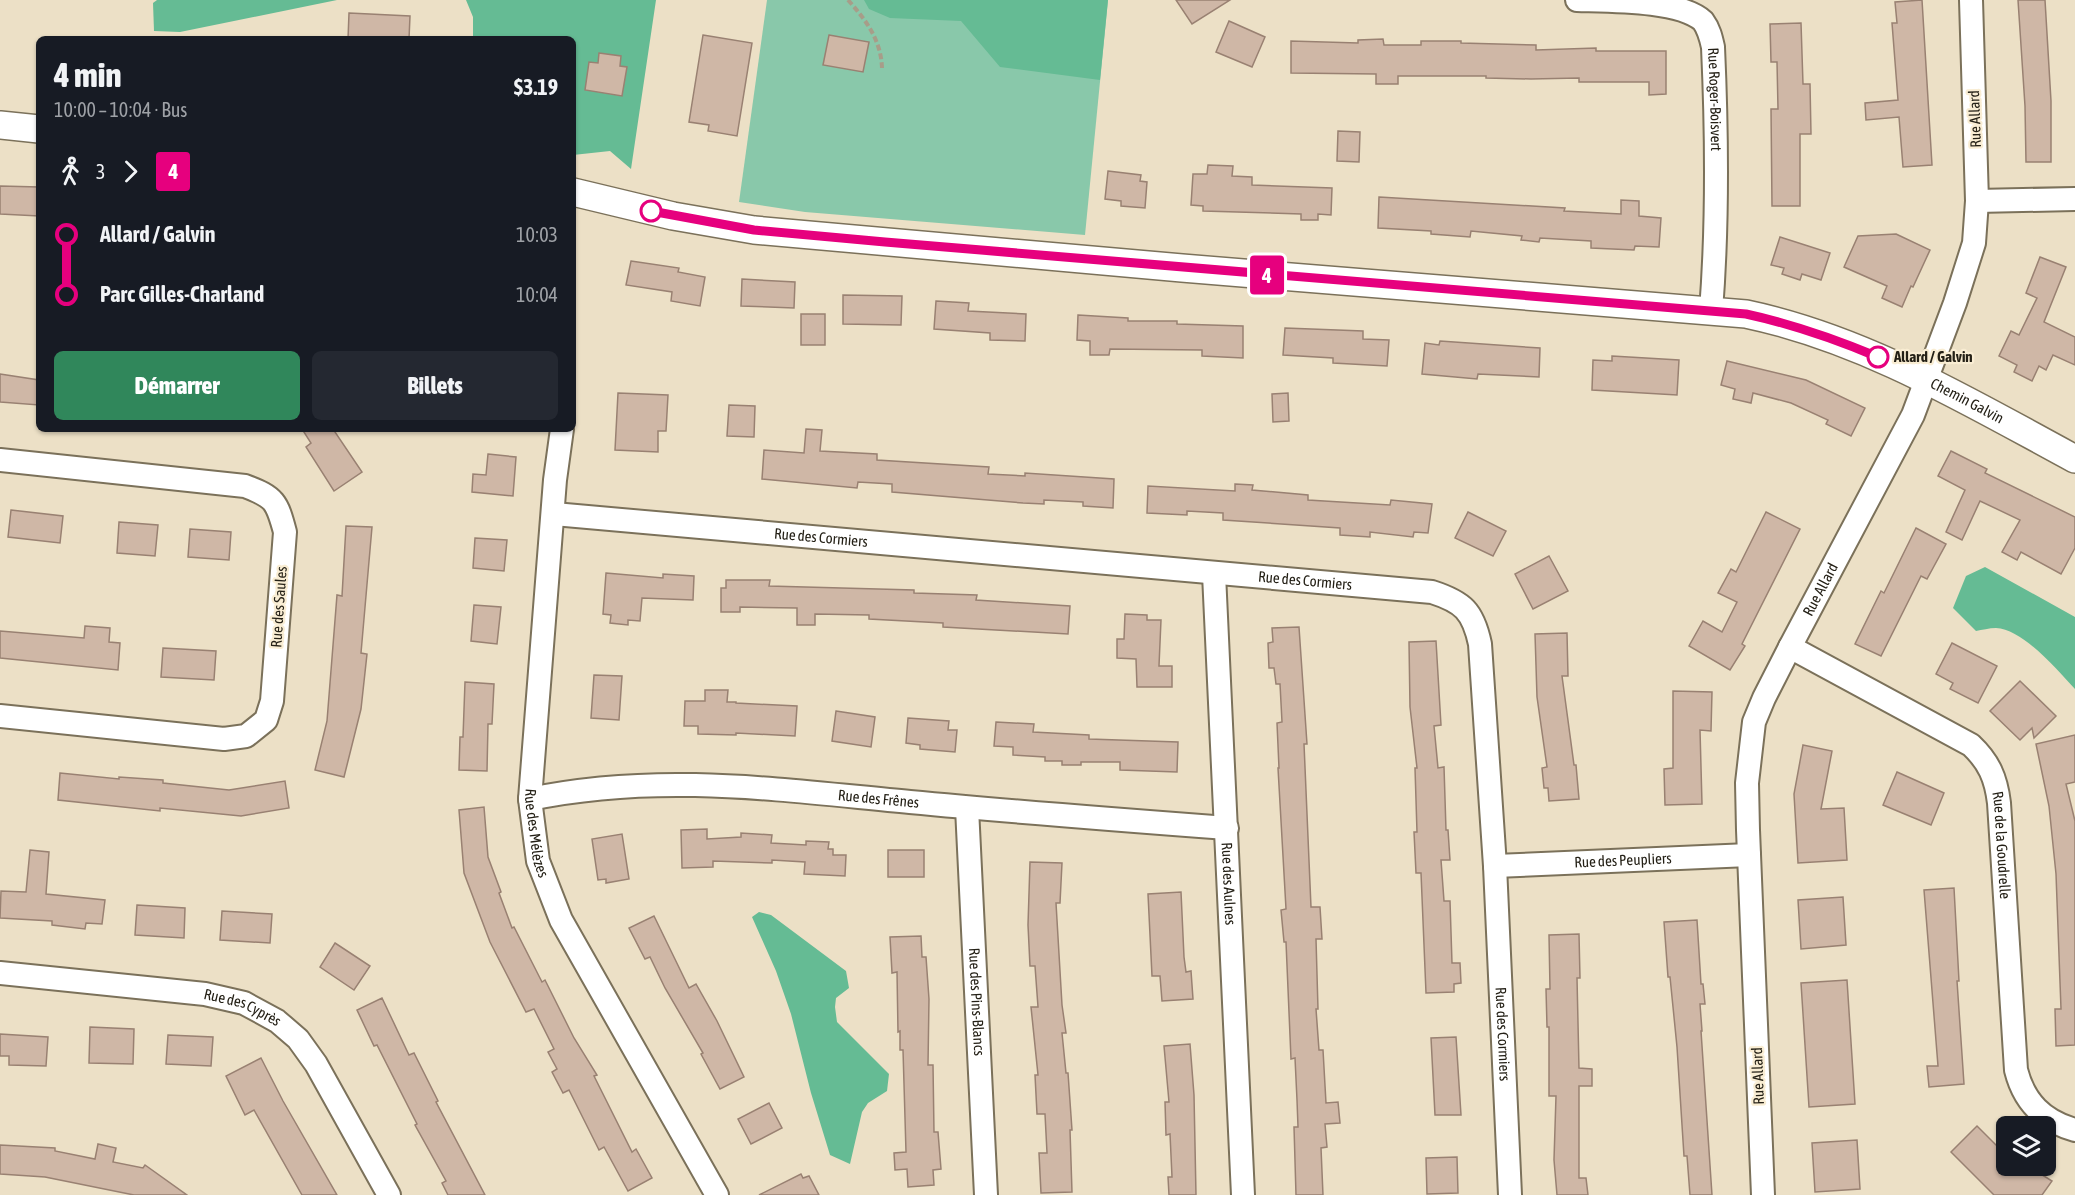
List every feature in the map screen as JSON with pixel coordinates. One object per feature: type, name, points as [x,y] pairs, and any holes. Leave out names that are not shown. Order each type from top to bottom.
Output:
[{"type":"street","name":"Rue Roger-Boisvert","points":[[1577,0],[1674,4],[1696,16],[1709,32],[1713,47],[1717,141],[1717,204],[1711,310]]},
{"type":"street","name":"Rue Allard","points":[[1763,1195],[1747,783],[1754,722],[1790,647],[1913,415],[1966,270],[1974,243],[1977,201],[1971,0]]},
{"type":"street","points":[[0,126],[36,129]]},
{"type":"street","name":"Chemin Galvin","points":[[576,193],[629,207],[754,230],[1746,314],[1786,323],[1838,341],[1926,379],[2075,459]]},
{"type":"street","points":[[1977,201],[2075,199]]},
{"type":"street","name":"Rue des Mélèzes","points":[[562,432],[555,480],[530,799],[538,861],[561,920],[717,1195]]},
{"type":"street","name":"Rue des Saules","points":[[0,460],[244,486],[263,493],[279,508],[285,532],[272,701],[266,720],[246,736],[224,740],[0,716]]},
{"type":"street","name":"Rue des Cormiers","points":[[554,514],[1432,592],[1460,603],[1476,625],[1480,644],[1495,866],[1510,1195]]},
{"type":"street","name":"Rue des Aulnes","points":[[1214,574],[1243,1195]]},
{"type":"street","name":"Rue de la Goudrelle","points":[[1790,647],[1971,745],[1984,757],[1992,770],[1999,802],[2016,1070],[2020,1088],[2029,1102],[2052,1121],[2075,1130]]},
{"type":"street","name":"Rue des Frênes","points":[[530,799],[571,790],[622,786],[723,785],[967,808],[1227,828]]},
{"type":"street","name":"Rue des Pins-Blancs","points":[[967,808],[986,1195]]},
{"type":"street","name":"Rue des Peupliers","points":[[1495,866],[1749,855]]},
{"type":"street","name":"Rue des Cyprès","points":[[0,973],[205,994],[244,1003],[277,1021],[298,1039],[316,1064],[389,1195]]},
{"type":"path","points":[[848,0],[867,22],[874,37],[882,68]]},
{"type":"green space","points":[[157,0],[337,0],[180,32],[154,31],[153,3]]},
{"type":"green space","points":[[466,0],[656,0],[631,169],[610,151],[576,155],[576,36],[473,36],[473,17]]},
{"type":"green space","points":[[767,0],[1108,0],[1085,235],[805,212],[739,202]]},
{"type":"green space","points":[[864,0],[1108,0],[1100,80],[1000,67],[961,21],[890,18],[869,9]]},
{"type":"green space","points":[[1985,567],[2075,617],[2075,689],[2039,652],[2017,635],[1996,628],[1976,631],[1953,608],[1966,576]]},
{"type":"green space","points":[[759,912],[771,915],[846,971],[849,988],[836,998],[837,1022],[889,1074],[887,1091],[868,1103],[862,1112],[850,1164],[830,1155],[791,1014],[776,971],[752,917]]},
{"type":"building","points":[[1176,0],[1230,0],[1192,24]]},
{"type":"building","points":[[1922,0],[1932,165],[1903,167],[1899,117],[1866,120],[1865,103],[1898,100],[1892,23],[1897,23],[1895,2]]},
{"type":"building","points":[[2018,0],[2045,0],[2051,101],[2051,162],[2026,162]]},
{"type":"building","points":[[349,13],[410,16],[409,36],[348,36]]},
{"type":"building","points":[[1229,21],[1265,37],[1252,67],[1216,52]]},
{"type":"building","points":[[1801,23],[1803,84],[1810,84],[1811,134],[1800,134],[1800,206],[1772,206],[1771,109],[1778,109],[1777,62],[1771,62],[1770,24]]},
{"type":"building","points":[[703,35],[752,43],[737,136],[708,131],[709,125],[689,122]]},
{"type":"building","points":[[829,35],[869,42],[863,72],[823,65]]},
{"type":"building","points":[[1383,39],[1384,45],[1421,45],[1421,41],[1461,41],[1461,43],[1536,45],[1536,50],[1596,48],[1596,51],[1666,51],[1666,94],[1649,95],[1649,82],[1579,82],[1579,78],[1398,76],[1398,84],[1376,84],[1376,74],[1291,73],[1291,41],[1358,43],[1358,40]]},
{"type":"building","points":[[599,53],[621,56],[620,66],[627,67],[622,96],[585,90],[589,62],[598,63]]},
{"type":"building","points":[[1338,131],[1360,132],[1359,162],[1337,161]]},
{"type":"building","points":[[1208,165],[1233,166],[1232,176],[1252,177],[1252,185],[1332,188],[1331,215],[1318,214],[1318,220],[1301,220],[1301,214],[1203,211],[1203,206],[1191,205],[1193,174],[1207,174]]},
{"type":"building","points":[[1108,171],[1141,175],[1140,181],[1147,182],[1145,208],[1121,206],[1121,201],[1105,199]]},
{"type":"building","points":[[0,186],[36,187],[36,216],[0,214]]},
{"type":"building","points":[[1379,197],[1565,208],[1564,211],[1621,214],[1621,200],[1639,201],[1639,216],[1661,218],[1659,247],[1635,246],[1634,250],[1591,248],[1591,241],[1540,238],[1539,242],[1521,240],[1522,236],[1471,231],[1470,237],[1431,234],[1431,231],[1378,228]]},
{"type":"building","points":[[1896,234],[1930,250],[1902,307],[1882,298],[1887,286],[1844,267],[1858,236]]},
{"type":"building","points":[[1780,237],[1830,253],[1821,280],[1802,274],[1800,280],[1782,274],[1784,268],[1771,265]]},
{"type":"building","points":[[2040,257],[2066,267],[2044,322],[2075,337],[2075,365],[2053,355],[2046,370],[2039,366],[2032,381],[2014,372],[2017,365],[1999,356],[2011,331],[2019,335],[2037,298],[2026,293]]},
{"type":"building","points":[[631,261],[679,268],[678,272],[705,277],[700,306],[671,301],[672,292],[626,285]]},
{"type":"building","points":[[742,279],[795,282],[794,308],[741,306]]},
{"type":"building","points":[[843,295],[902,296],[901,325],[843,324]]},
{"type":"building","points":[[936,301],[969,303],[968,311],[1026,314],[1025,341],[990,340],[990,333],[934,329]]},
{"type":"building","points":[[801,314],[825,314],[825,345],[801,345]]},
{"type":"building","points":[[1078,315],[1128,318],[1128,321],[1177,321],[1177,324],[1243,326],[1243,358],[1202,356],[1202,350],[1110,349],[1109,355],[1090,355],[1090,341],[1077,340]]},
{"type":"building","points":[[1285,328],[1363,331],[1363,339],[1389,340],[1387,366],[1333,363],[1333,358],[1283,355]]},
{"type":"building","points":[[1440,341],[1540,348],[1539,377],[1478,374],[1477,379],[1422,374],[1425,343],[1439,345]]},
{"type":"building","points":[[1612,356],[1679,360],[1677,395],[1592,390],[1593,360],[1612,361]]},
{"type":"building","points":[[1727,361],[1806,380],[1865,408],[1851,436],[1826,424],[1828,420],[1791,403],[1753,393],[1751,403],[1733,399],[1735,389],[1721,385]]},
{"type":"building","points":[[0,374],[36,380],[36,405],[0,402]]},
{"type":"building","points":[[618,393],[668,395],[666,431],[658,431],[658,452],[615,450]]},
{"type":"building","points":[[1288,393],[1289,421],[1273,422],[1272,394]]},
{"type":"building","points":[[729,405],[755,406],[754,437],[727,436]]},
{"type":"building","points":[[806,429],[822,430],[820,451],[877,454],[877,460],[989,467],[988,474],[1025,476],[1025,473],[1114,479],[1113,508],[1083,506],[1083,502],[1044,500],[1044,504],[1023,503],[892,492],[892,484],[858,482],[857,488],[762,479],[764,450],[804,453]]},
{"type":"building","points":[[304,432],[335,432],[362,472],[334,491],[306,447],[311,443]]},
{"type":"building","points":[[1951,451],[1987,469],[1985,473],[2075,517],[2075,548],[2061,574],[2021,552],[2017,560],[2002,552],[2020,520],[1980,501],[1962,540],[1946,532],[1965,490],[1938,476]]},
{"type":"building","points":[[488,454],[516,457],[513,496],[472,492],[473,474],[486,475]]},
{"type":"building","points":[[1235,484],[1253,485],[1252,490],[1308,495],[1308,500],[1390,505],[1391,500],[1432,504],[1428,533],[1414,532],[1413,537],[1370,532],[1370,537],[1340,535],[1340,528],[1223,520],[1223,513],[1187,511],[1187,515],[1147,513],[1148,486],[1235,491]]},
{"type":"building","points":[[11,510],[63,516],[60,543],[8,537]]},
{"type":"building","points":[[1468,512],[1506,531],[1493,556],[1455,538]]},
{"type":"building","points":[[1766,512],[1800,529],[1742,644],[1745,646],[1730,670],[1689,646],[1703,621],[1722,632],[1737,602],[1718,593],[1731,569],[1736,572]]},
{"type":"building","points":[[119,522],[158,525],[155,556],[117,553]]},
{"type":"building","points":[[346,526],[372,527],[361,653],[367,654],[361,709],[344,777],[315,770],[327,721],[337,595],[342,596]]},
{"type":"building","points":[[1916,528],[1946,544],[1927,579],[1921,576],[1881,656],[1855,644],[1881,591],[1884,593]]},
{"type":"building","points":[[190,529],[231,532],[229,560],[188,557]]},
{"type":"building","points":[[475,538],[507,540],[504,571],[473,568]]},
{"type":"building","points":[[1549,556],[1568,591],[1533,609],[1515,574]]},
{"type":"building","points":[[606,573],[663,578],[663,574],[694,576],[693,600],[642,598],[640,621],[628,620],[628,625],[610,623],[611,615],[603,614]]},
{"type":"building","points":[[726,580],[770,580],[769,586],[914,590],[914,593],[977,595],[976,600],[1070,606],[1068,634],[943,627],[943,623],[869,619],[869,615],[815,614],[815,625],[797,625],[797,608],[740,607],[740,612],[721,612],[721,588],[726,588]]},
{"type":"building","points":[[474,605],[501,607],[497,644],[471,641]]},
{"type":"building","points":[[1125,614],[1147,615],[1147,620],[1161,620],[1159,666],[1172,666],[1172,687],[1137,687],[1136,659],[1117,658],[1117,639],[1124,639]]},
{"type":"building","points":[[85,626],[110,628],[109,642],[120,643],[118,670],[0,658],[0,631],[84,638]]},
{"type":"building","points":[[1299,627],[1307,744],[1304,744],[1311,907],[1320,907],[1322,939],[1316,939],[1318,1009],[1316,1009],[1319,1050],[1323,1050],[1326,1103],[1338,1102],[1340,1123],[1325,1124],[1327,1147],[1321,1148],[1323,1195],[1296,1195],[1294,1127],[1298,1127],[1295,1058],[1291,1059],[1286,942],[1284,942],[1281,910],[1286,909],[1277,723],[1282,722],[1280,684],[1276,684],[1274,668],[1269,668],[1268,643],[1273,642],[1272,628]]},
{"type":"building","points":[[1567,633],[1568,676],[1562,676],[1579,799],[1549,801],[1548,788],[1544,788],[1542,768],[1547,767],[1537,697],[1535,634]]},
{"type":"building","points":[[1436,641],[1441,725],[1434,726],[1438,768],[1444,767],[1446,830],[1448,830],[1450,860],[1441,860],[1444,901],[1450,901],[1452,963],[1460,963],[1461,983],[1454,984],[1454,992],[1426,993],[1421,873],[1416,873],[1414,832],[1417,832],[1415,768],[1417,768],[1410,707],[1409,642]]},
{"type":"building","points":[[1952,643],[1997,666],[1978,703],[1950,689],[1953,683],[1936,674]]},
{"type":"building","points":[[163,648],[216,651],[214,680],[161,677]]},
{"type":"building","points":[[594,675],[622,676],[619,720],[591,718]]},
{"type":"building","points":[[2020,681],[2056,716],[2034,738],[2032,728],[2020,740],[1990,711]]},
{"type":"building","points":[[465,682],[494,684],[492,724],[488,724],[487,771],[459,770]]},
{"type":"building","points":[[705,690],[728,690],[727,702],[797,706],[795,736],[698,734],[698,726],[684,726],[685,701],[705,701]]},
{"type":"building","points":[[1673,691],[1712,692],[1711,731],[1700,730],[1702,804],[1665,805],[1664,769],[1673,768]]},
{"type":"building","points":[[836,711],[875,717],[871,747],[832,741]]},
{"type":"building","points":[[908,718],[949,721],[948,730],[957,730],[955,752],[920,749],[920,745],[906,743]]},
{"type":"building","points":[[996,722],[1034,724],[1033,732],[1089,735],[1089,739],[1178,742],[1177,772],[1120,770],[1120,762],[1081,762],[1081,765],[1062,765],[1062,761],[1045,761],[1045,757],[1013,755],[1013,747],[994,746]]},
{"type":"building","points":[[2075,735],[2075,782],[2066,784],[2075,821],[2075,1045],[2056,1046],[2055,1009],[2061,1009],[2056,874],[2049,806],[2036,744]]},
{"type":"building","points":[[1803,745],[1832,751],[1821,809],[1844,808],[1847,860],[1798,863],[1794,794]]},
{"type":"building","points":[[1897,772],[1944,793],[1931,825],[1883,805]]},
{"type":"building","points":[[60,773],[119,779],[119,777],[163,780],[163,783],[229,790],[285,781],[289,808],[241,816],[160,808],[160,811],[58,800]]},
{"type":"building","points":[[484,807],[488,857],[512,928],[514,927],[542,982],[545,980],[574,1038],[597,1075],[594,1076],[632,1152],[636,1149],[652,1178],[628,1191],[604,1147],[599,1150],[569,1090],[563,1093],[552,1072],[557,1069],[548,1052],[554,1049],[534,1009],[526,1012],[490,942],[464,873],[459,810]]},
{"type":"building","points":[[707,829],[707,839],[741,837],[741,833],[772,835],[771,843],[806,845],[806,841],[829,842],[828,849],[833,849],[833,855],[846,855],[845,876],[804,874],[805,862],[772,860],[772,863],[713,861],[713,867],[682,868],[681,830]]},
{"type":"building","points":[[622,834],[629,879],[606,883],[606,879],[598,880],[592,839]]},
{"type":"building","points":[[30,850],[49,852],[46,894],[105,900],[102,924],[86,923],[85,929],[52,925],[52,921],[0,918],[1,891],[26,892]]},
{"type":"building","points":[[888,850],[924,850],[924,877],[888,877]]},
{"type":"building","points":[[1030,862],[1062,863],[1060,903],[1056,903],[1062,1005],[1066,1033],[1062,1033],[1066,1073],[1068,1073],[1072,1130],[1070,1130],[1072,1192],[1041,1193],[1039,1153],[1047,1153],[1045,1114],[1037,1114],[1035,1075],[1038,1075],[1031,1007],[1038,1007],[1035,966],[1030,966],[1028,925]]},
{"type":"building","points":[[1954,888],[1964,1084],[1929,1087],[1927,1066],[1938,1066],[1924,890]]},
{"type":"building","points":[[1181,892],[1184,957],[1186,972],[1191,971],[1193,999],[1162,1001],[1160,976],[1152,976],[1148,894]]},
{"type":"building","points":[[1843,897],[1846,945],[1801,949],[1798,900]]},
{"type":"building","points":[[137,905],[185,908],[184,938],[135,935]]},
{"type":"building","points":[[222,911],[272,914],[270,943],[220,940]]},
{"type":"building","points":[[654,916],[689,988],[696,984],[744,1077],[720,1089],[701,1054],[703,1053],[665,988],[650,957],[645,959],[629,928]]},
{"type":"building","points":[[1697,920],[1701,984],[1703,984],[1705,1004],[1700,1004],[1712,1195],[1690,1195],[1687,1156],[1684,1156],[1677,1047],[1664,922]]},
{"type":"building","points":[[1579,934],[1580,978],[1577,978],[1579,1068],[1592,1069],[1592,1086],[1579,1086],[1579,1178],[1586,1178],[1588,1195],[1557,1195],[1554,1160],[1556,1096],[1549,1096],[1549,1027],[1547,1027],[1546,989],[1550,989],[1549,935]]},
{"type":"building","points":[[921,936],[922,957],[926,957],[929,999],[928,1065],[933,1065],[934,1132],[938,1132],[941,1169],[933,1170],[934,1185],[908,1187],[907,1169],[895,1170],[894,1153],[906,1152],[903,1050],[900,1050],[897,972],[892,973],[890,937]]},
{"type":"building","points":[[335,943],[370,966],[354,990],[320,967]]},
{"type":"building","points":[[1847,980],[1855,1104],[1809,1107],[1801,983]]},
{"type":"building","points":[[382,998],[409,1055],[414,1053],[438,1101],[436,1102],[485,1195],[448,1195],[442,1183],[446,1181],[357,1010]]},
{"type":"building","points":[[90,1027],[134,1029],[133,1064],[89,1063]]},
{"type":"building","points":[[0,1034],[48,1037],[46,1066],[9,1065],[9,1056],[0,1056]]},
{"type":"building","points":[[168,1035],[213,1037],[211,1066],[166,1064]]},
{"type":"building","points":[[1456,1037],[1461,1115],[1435,1115],[1431,1038]]},
{"type":"building","points":[[1190,1044],[1194,1095],[1196,1195],[1169,1195],[1168,1177],[1172,1177],[1170,1134],[1166,1135],[1165,1102],[1169,1102],[1164,1046]]},
{"type":"building","points":[[261,1058],[337,1195],[302,1195],[254,1110],[245,1115],[226,1076]]},
{"type":"building","points":[[769,1103],[782,1128],[751,1144],[738,1119]]},
{"type":"building","points":[[1977,1126],[1996,1145],[1996,1176],[2044,1176],[2052,1181],[2042,1195],[1994,1195],[1951,1152]]},
{"type":"building","points":[[1857,1140],[1860,1189],[1815,1192],[1812,1143]]},
{"type":"building","points":[[98,1144],[116,1148],[113,1162],[143,1168],[145,1165],[187,1195],[134,1195],[45,1177],[0,1174],[0,1145],[55,1148],[55,1151],[95,1159]]},
{"type":"building","points":[[1457,1157],[1458,1193],[1427,1194],[1426,1158]]},
{"type":"building","points":[[801,1174],[803,1178],[809,1176],[819,1195],[759,1195]]},
{"type":"bus line","name":"4","points":[[651,211],[754,230],[1746,314],[1786,323],[1829,337],[1878,357]]},
{"type":"place","name":"Allard / Galvin","points":[[1878,357]]}]
